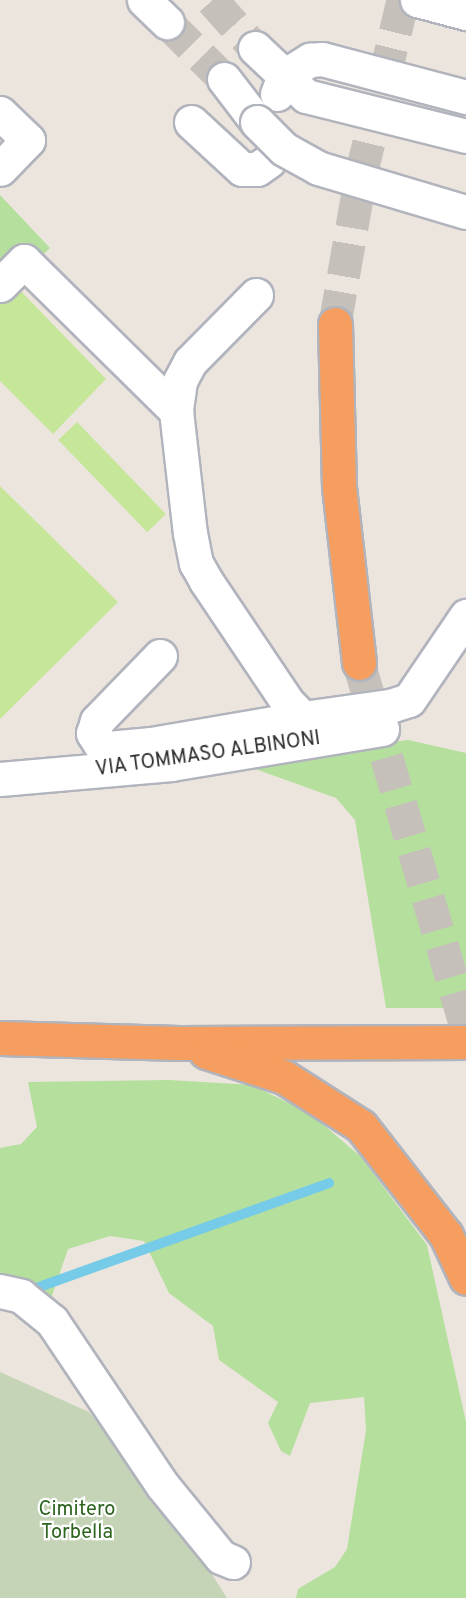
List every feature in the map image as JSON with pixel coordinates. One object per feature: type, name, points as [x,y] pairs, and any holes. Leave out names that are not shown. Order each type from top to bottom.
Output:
[{"type":"highway","points":[[335,324],[339,487],[359,663]]},
{"type":"highway","points":[[0,1038],[178,1043],[466,1042]]},
{"type":"highway","points":[[178,1043],[284,1077],[361,1126],[446,1235],[466,1278]]},
{"type":"street","points":[[144,0],[167,22]]},
{"type":"street","points":[[417,0],[466,13]]},
{"type":"street","points":[[255,48],[280,85],[306,96],[466,136]]},
{"type":"street","points":[[280,85],[301,64],[322,59],[466,97]]},
{"type":"street","points":[[224,79],[257,122],[284,149],[318,168],[466,212]]},
{"type":"street","points":[[0,169],[28,140],[11,122]]},
{"type":"street","points":[[191,122],[242,169],[257,169],[269,161]]},
{"type":"street","points":[[0,285],[24,261],[176,411]]},
{"type":"street","name":"VIA TOMMASO ALBINONI","points":[[256,295],[190,362],[180,381],[176,411],[196,563],[288,703],[303,718]]},
{"type":"street","name":"VIA TOMMASO ALBINONI","points":[[160,656],[97,721],[93,733],[100,744],[108,748],[151,744],[400,704],[416,694],[466,616]]},
{"type":"street","name":"VIA TOMMASO ALBINONI","points":[[0,779],[161,765],[386,728],[398,718],[400,704]]},
{"type":"street","points":[[0,1291],[21,1296],[52,1321],[163,1486],[221,1557],[233,1562]]},
{"type":"green space","points":[[0,195],[50,248],[33,264],[0,277]]},
{"type":"green space","points":[[11,281],[106,379],[53,434],[0,381],[0,293]]},
{"type":"green space","points":[[77,422],[166,514],[147,532],[58,440]]},
{"type":"green space","points":[[0,486],[118,602],[0,719]]},
{"type":"green space","points":[[408,740],[466,753],[466,1008],[386,1008],[355,820],[336,798],[239,763]]},
{"type":"green space","points":[[169,1080],[252,1085],[311,1114],[361,1157],[427,1245],[466,1422],[466,1598],[296,1598],[298,1589],[335,1567],[347,1549],[366,1430],[364,1397],[310,1403],[290,1456],[281,1451],[268,1423],[278,1402],[219,1360],[213,1326],[169,1293],[144,1241],[110,1236],[68,1249],[45,1316],[35,1322],[0,1309],[0,1148],[21,1144],[37,1127],[28,1082]]},
{"type":"green space","name":"Cimitero Torbella","points":[[0,1372],[89,1412],[179,1523],[227,1598],[0,1598]]},
{"type":"waterway","points":[[25,1292],[329,1183]]},
{"type":"tunnel","points":[[212,0],[255,48]]},
{"type":"tunnel","points":[[335,324],[361,175],[403,0]]},
{"type":"tunnel","points":[[167,22],[224,79]]},
{"type":"tunnel","points":[[359,663],[466,1027]]}]
